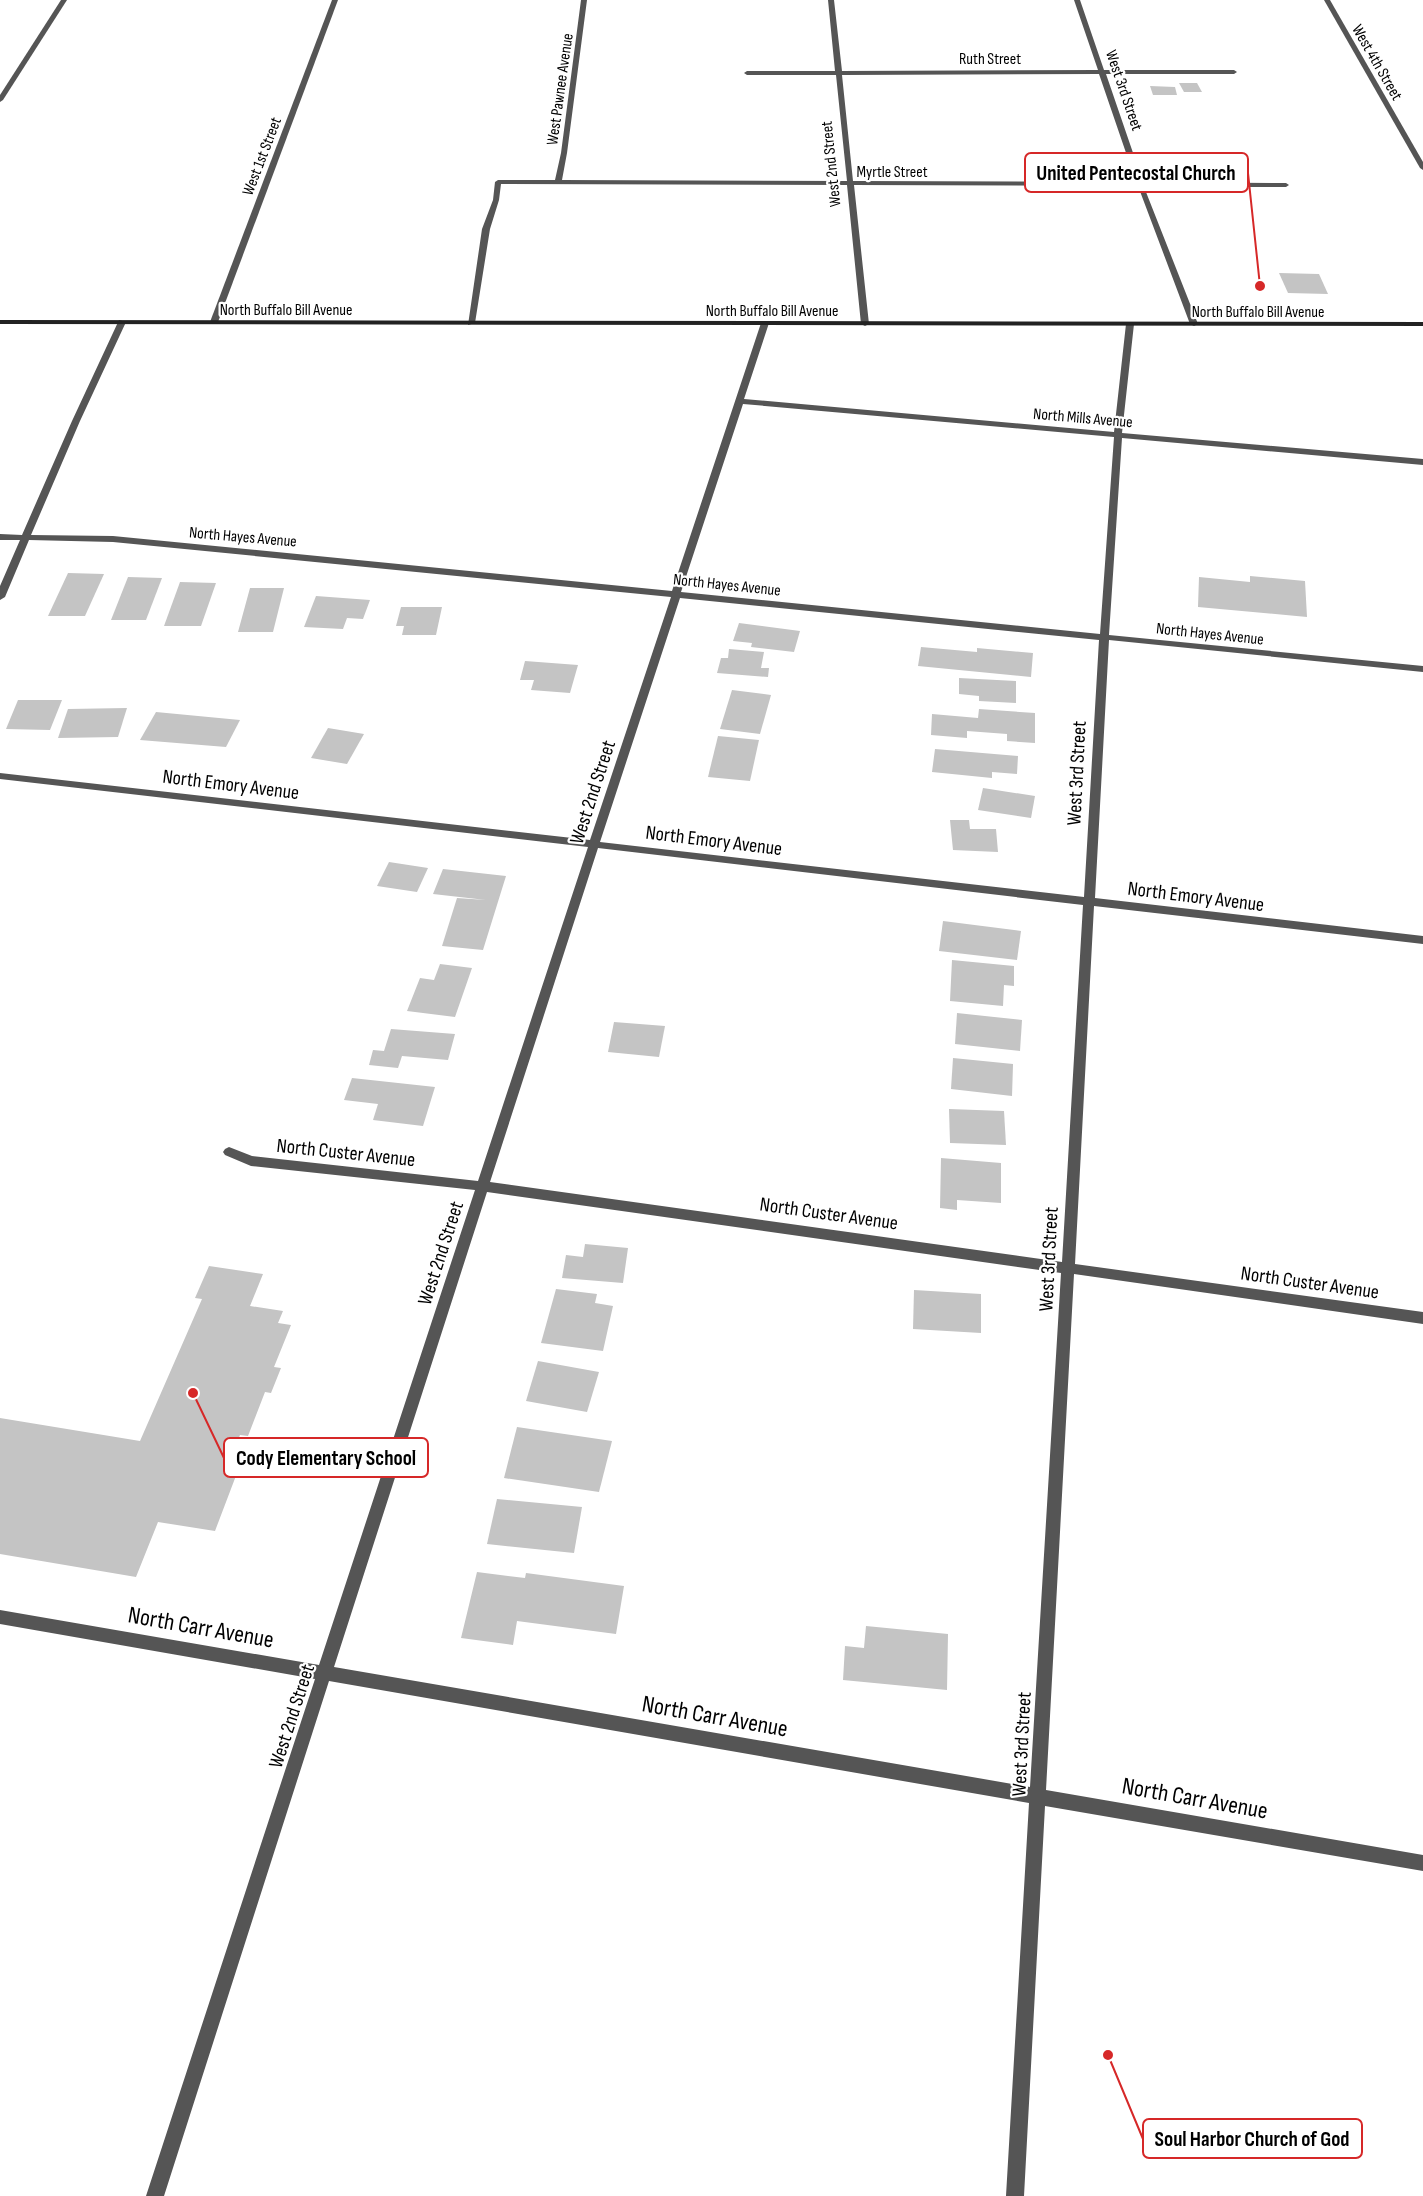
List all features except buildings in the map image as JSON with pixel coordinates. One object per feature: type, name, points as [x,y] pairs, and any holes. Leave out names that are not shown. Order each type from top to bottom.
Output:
[{"type":"main road","name":"North Buffalo Bill Avenue","points":[[0,322],[1423,324]]},
{"type":"street","points":[[0,100],[64,0]]},
{"type":"street","name":"West 1st Street","points":[[214,322],[335,0]]},
{"type":"street","name":"West Pawnee Avenue","points":[[558,182],[564,153],[584,0]]},
{"type":"street","name":"West 2nd Street","points":[[831,0],[865,324]]},
{"type":"street","name":"West 3rd Street","points":[[1077,0],[1140,184],[1194,324]]},
{"type":"street","name":"West 4th Street","points":[[1327,0],[1423,168]]},
{"type":"street","name":"Ruth Street","points":[[747,73],[1234,72]]},
{"type":"street","name":"Myrtle Street","points":[[471,323],[486,229],[496,200],[498,182],[1286,185]]},
{"type":"street","points":[[0,597],[76,421],[122,322]]},
{"type":"street","name":"West 2nd Street","points":[[155,2196],[482,1186],[765,323]]},
{"type":"street","name":"West 3rd Street","points":[[1015,2196],[1104,637],[1118,435],[1130,324]]},
{"type":"street","name":"North Mills Avenue","points":[[740,401],[1423,462]]},
{"type":"street","name":"North Hayes Avenue","points":[[0,537],[113,539],[1423,669]]},
{"type":"street","name":"North Emory Avenue","points":[[0,776],[1423,940]]},
{"type":"street","name":"North Custer Avenue","points":[[229,1152],[251,1161],[482,1186],[1423,1318]]},
{"type":"street","name":"North Carr Avenue","points":[[0,1617],[1423,1863]]},
{"type":"place","name":"United Pentecostal Church","points":[[1260,286]]},
{"type":"place","name":"Cody Elementary School","points":[[193,1393]]},
{"type":"place","name":"Soul Harbor Church of God","points":[[1108,2055]]}]
